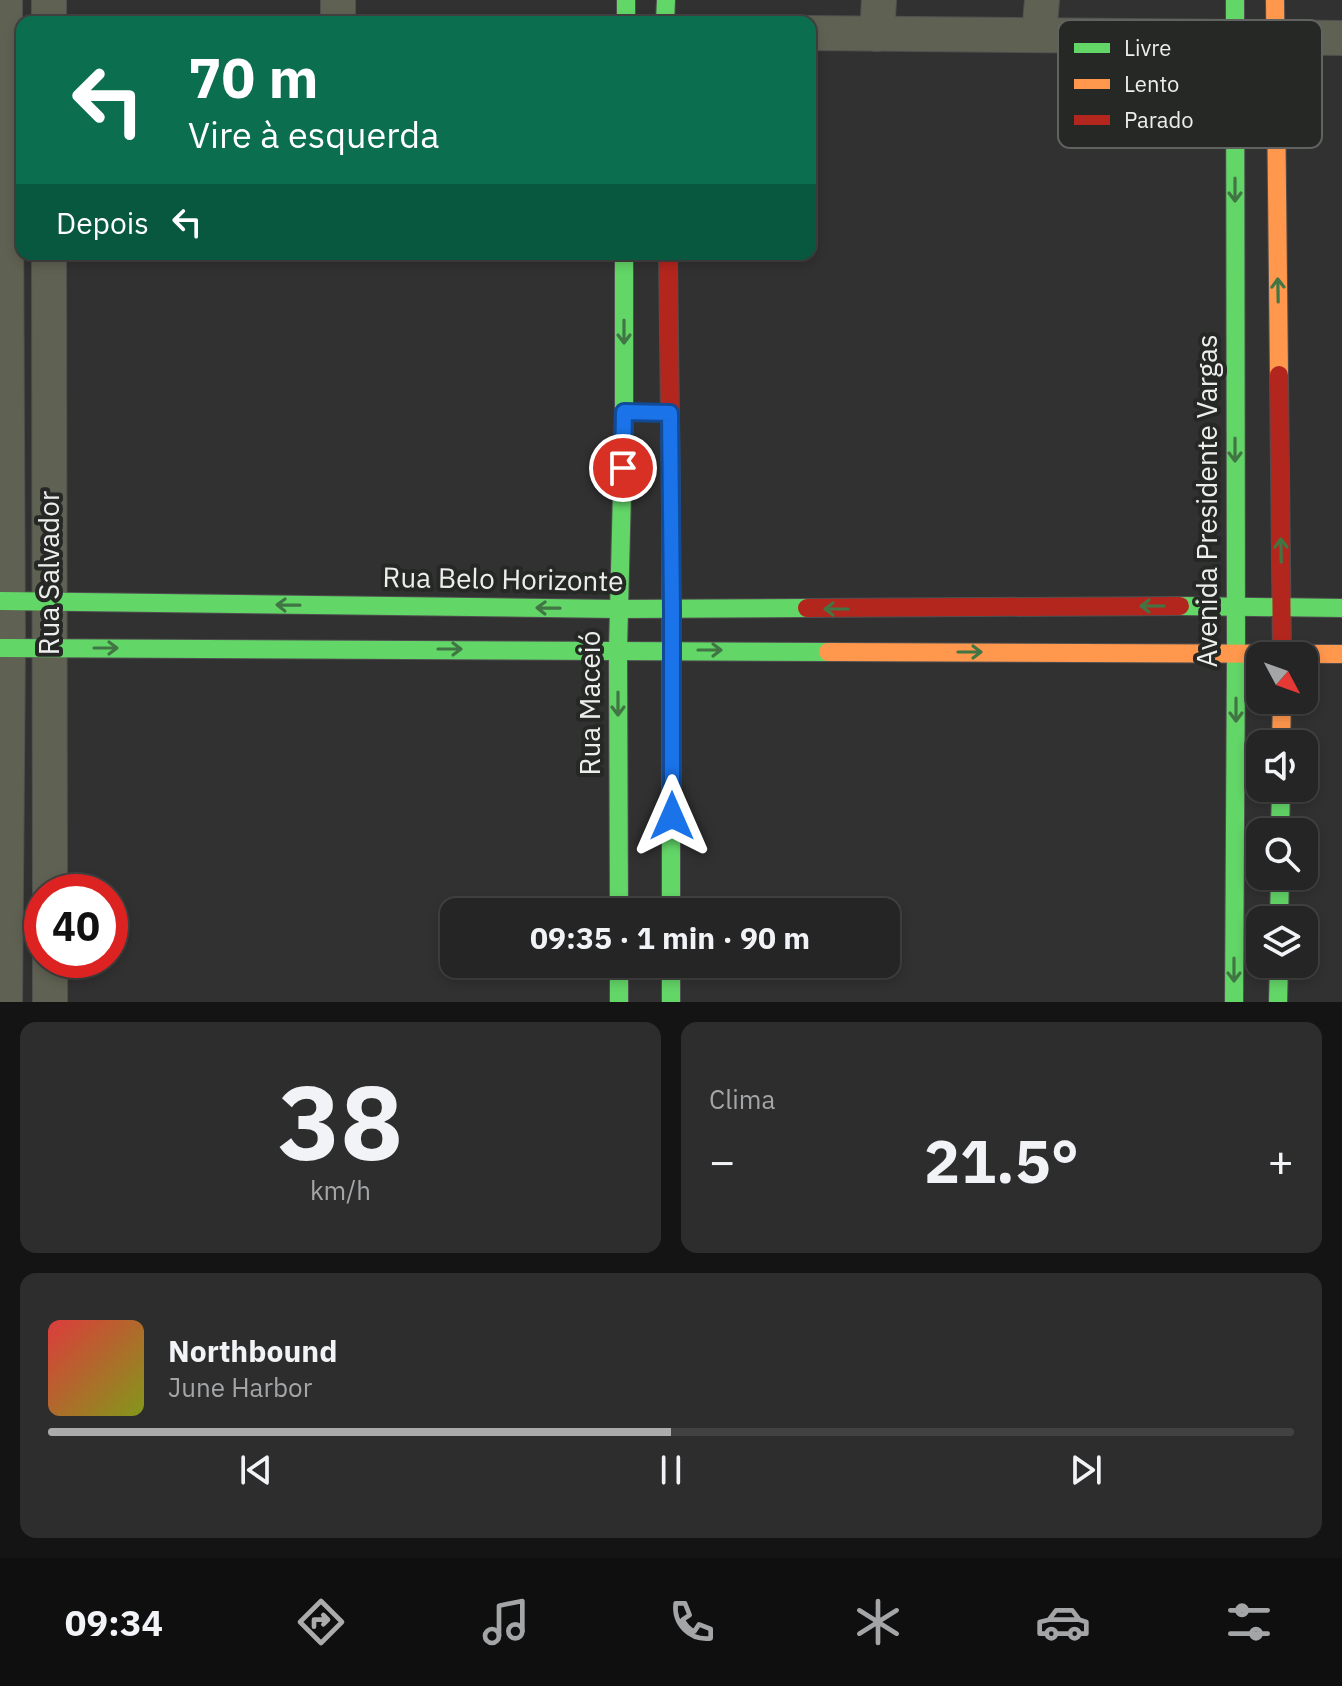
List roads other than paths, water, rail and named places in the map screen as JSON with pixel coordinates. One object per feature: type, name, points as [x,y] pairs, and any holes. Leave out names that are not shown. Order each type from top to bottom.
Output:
[{"type":"street","name":"Rua Salvador","points":[[5,0],[14,189],[4,601],[5,1002]]},
{"type":"street","points":[[877,34],[879,0]]},
{"type":"street","points":[[1039,35],[1042,0]]},
{"type":"street","points":[[816,33],[1058,35]]},
{"type":"street","name":"Avenida Presidente Vargas","points":[[1234,1002],[1235,148]]},
{"type":"street","points":[[1276,148],[1282,642]]},
{"type":"street","name":"Rua Salvador","points":[[49,260],[50,874]]},
{"type":"street","name":"Rua Maceió","points":[[625,260],[672,609],[665,844],[670,898]]},
{"type":"street","name":"Rua Maceió","points":[[620,898],[625,844],[618,609],[667,260]]},
{"type":"street","name":"Rua Belo Horizonte","points":[[4,601],[618,609],[1342,608]]},
{"type":"street","points":[[415,649],[416,606]]},
{"type":"street","points":[[1029,652],[1032,607]]},
{"type":"street","points":[[865,609],[866,651]]},
{"type":"street","points":[[4,648],[1246,654]]},
{"type":"street","points":[[1318,654],[1342,654]]},
{"type":"street","points":[[50,978],[50,1002]]},
{"type":"street","points":[[619,978],[619,1002]]},
{"type":"street","points":[[671,978],[671,1002]]},
{"type":"street","points":[[1278,1002],[1279,978]]}]
